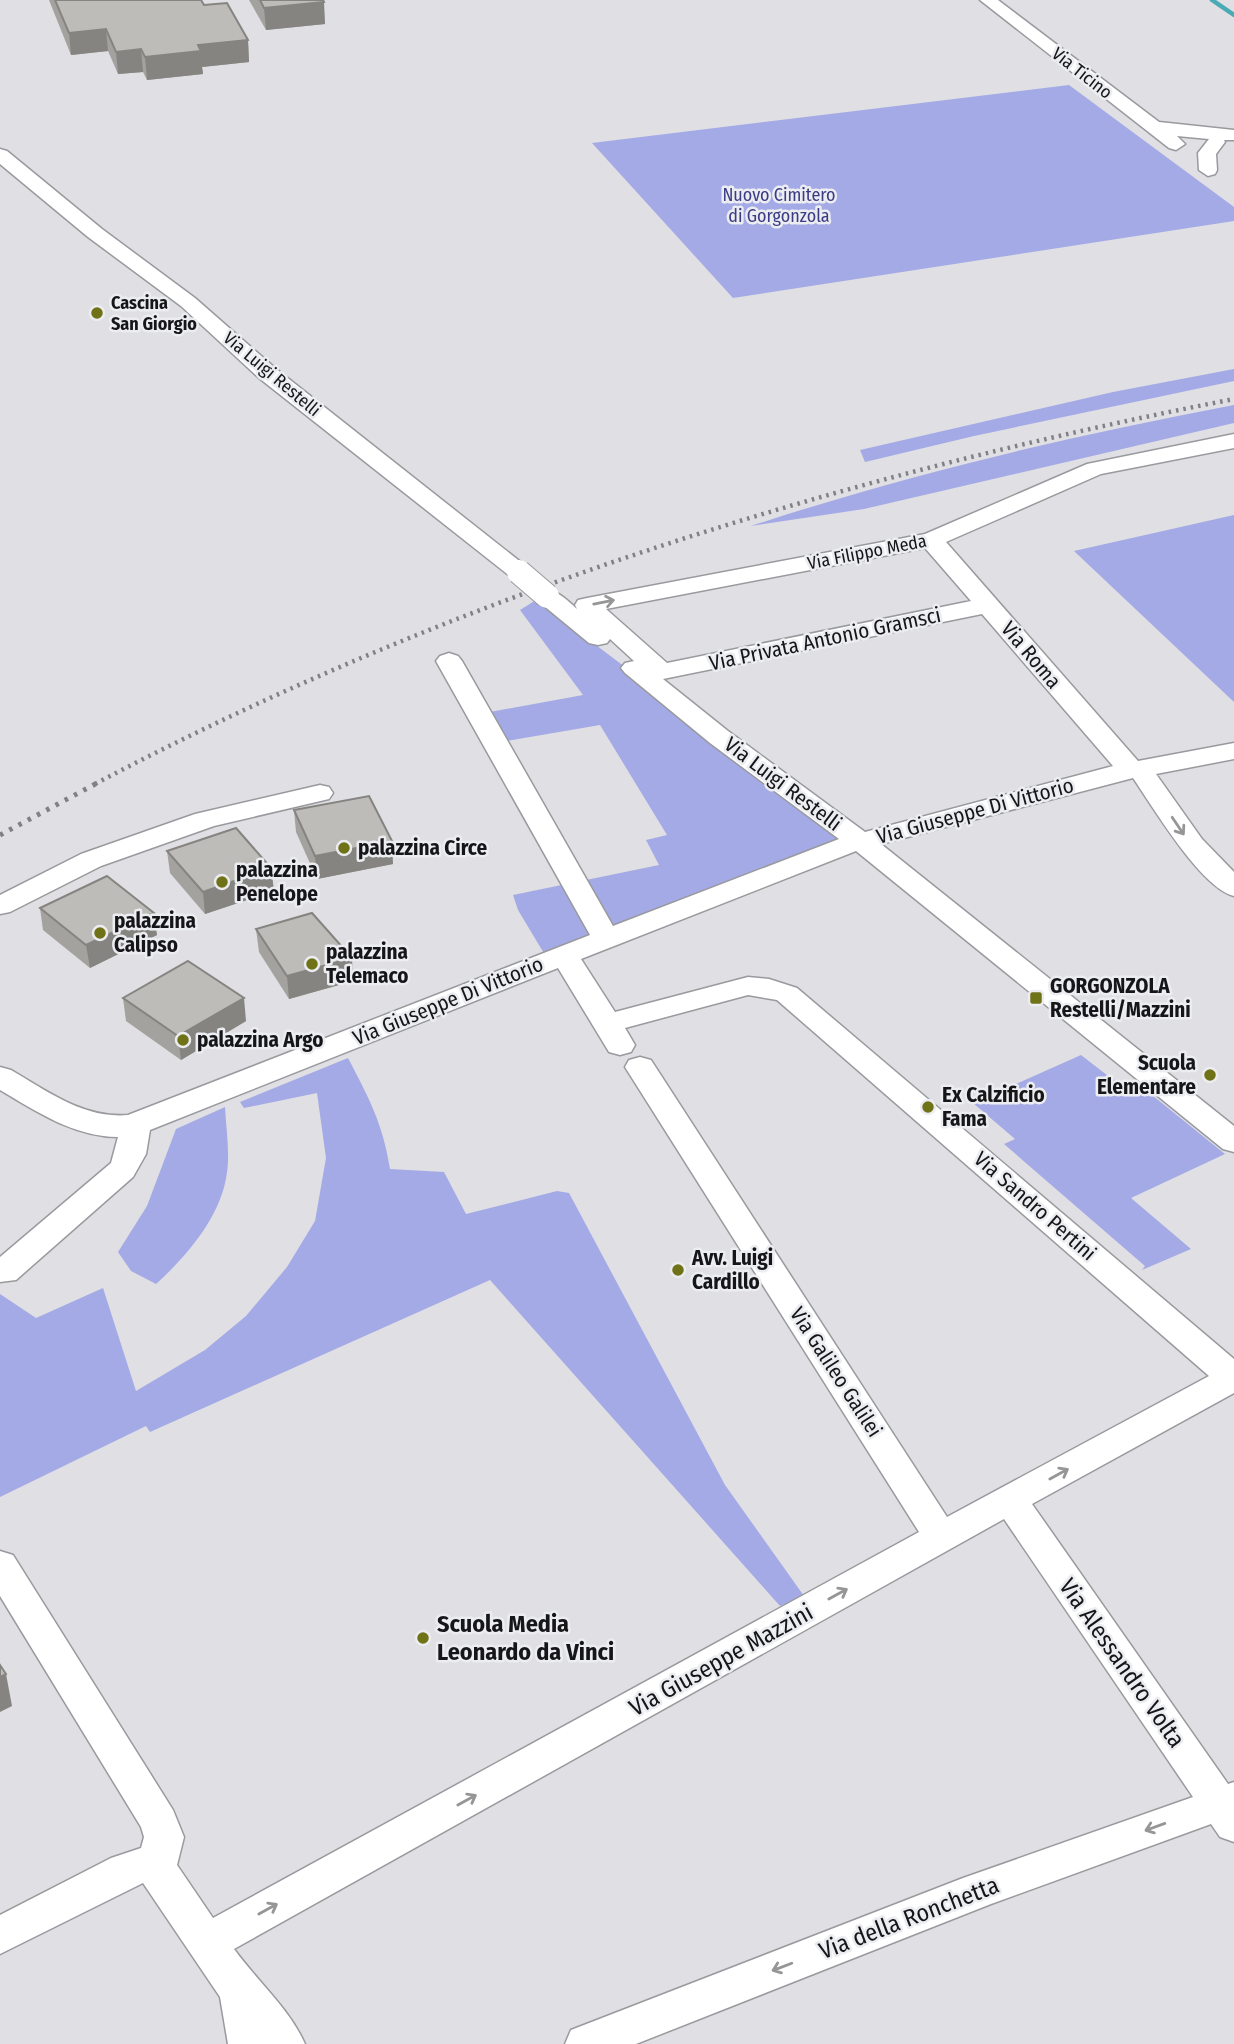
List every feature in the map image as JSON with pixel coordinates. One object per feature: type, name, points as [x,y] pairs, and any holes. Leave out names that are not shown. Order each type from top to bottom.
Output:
[{"type":"street","name":"Via Ticino","points":[[988,0],[1176,144]]},
{"type":"street","points":[[1151,126],[1228,138]]},
{"type":"street","points":[[1176,144],[1198,133]]},
{"type":"street","points":[[1176,144],[1228,138]]},
{"type":"street","points":[[1208,170],[1207,153],[1228,138]]},
{"type":"street","name":"Via Luigi Restelli","points":[[0,155],[61,203],[147,254],[252,335],[333,425],[519,572],[719,737],[861,842],[1234,1142]]},
{"type":"street","name":"Via Filippo Meda","points":[[662,672],[587,605],[931,540],[1090,471],[1234,441]]},
{"type":"street","name":"Via Roma","points":[[931,540],[1135,770],[1192,845],[1234,888]]},
{"type":"street","name":"Via Privata Antonio Gramsci","points":[[662,672],[989,605]]},
{"type":"street","points":[[449,661],[605,937]]},
{"type":"street","name":"Via Giuseppe Di Vittorio","points":[[0,1077],[89,1123],[106,1127],[134,1124],[840,847],[1135,770],[1234,751]]},
{"type":"street","points":[[0,906],[91,860],[192,824],[320,793]]},
{"type":"street","points":[[564,954],[622,1045]]},
{"type":"street","name":"Via Sandro Pertini","points":[[622,1045],[751,986],[787,994],[1234,1378]]},
{"type":"street","name":"Via Galileo Galilei","points":[[622,1045],[941,1536]]},
{"type":"street","points":[[4,1272],[122,1170],[130,1158],[135,1142],[134,1124]]},
{"type":"street","name":"Via Giuseppe Mazzini","points":[[208,1942],[941,1536],[1011,1501],[1234,1378]]},
{"type":"street","name":"Via Alessandro Volta","points":[[1011,1501],[1229,1809]]},
{"type":"street","points":[[0,1565],[159,1822],[164,1837],[156,1868]]},
{"type":"street","name":"Via della Ronchetta","points":[[586,2044],[976,1891],[1229,1809]]},
{"type":"street","points":[[0,1936],[125,1870],[144,1865],[156,1868],[240,1992],[258,2009],[284,2044]]},
{"type":"street","points":[[240,1992],[249,2044]]},
{"type":"green space","name":"Nuovo Cimitero di Gorgonzola","points":[[1069,85],[1234,207],[1234,221],[733,298],[592,143]]},
{"type":"green space","points":[[1234,369],[1234,381],[865,462],[860,450],[1113,392]]},
{"type":"green space","points":[[1234,405],[1234,423],[864,509],[751,526],[930,473],[1112,430]]},
{"type":"green space","points":[[1234,515],[1234,702],[1074,551]]},
{"type":"green space","points":[[536,600],[859,843],[548,960],[518,910],[513,895],[659,865],[646,840],[667,835],[600,725],[495,743],[479,714],[583,695],[520,610]]},
{"type":"green space","points":[[1081,1055],[1112,1079],[1147,1091],[1225,1154],[1131,1198],[1191,1249],[1142,1270],[1145,1266],[1004,1144],[1015,1139],[973,1103]]},
{"type":"green space","points":[[348,1058],[374,1112],[390,1169],[444,1172],[466,1214],[557,1191],[569,1193],[725,1485],[804,1596],[780,1606],[490,1280],[150,1432],[146,1426],[0,1497],[0,1294],[36,1318],[103,1288],[136,1391],[205,1350],[246,1316],[287,1267],[315,1221],[326,1158],[317,1093],[244,1108],[240,1102]]},
{"type":"green space","points":[[225,1107],[228,1164],[218,1204],[202,1233],[156,1284],[131,1271],[118,1252],[147,1206],[176,1129]]},
{"type":"building","points":[[55,0],[201,0],[204,5],[227,3],[248,40],[198,45],[201,51],[145,57],[141,49],[116,52],[106,29],[69,33]]},
{"type":"building","points":[[260,0],[323,0],[324,2],[264,8]]},
{"type":"building","points":[[369,796],[392,841],[315,856],[294,810]]},
{"type":"building","points":[[236,828],[271,868],[203,892],[167,851]]},
{"type":"building","points":[[107,876],[154,913],[86,945],[40,908]]},
{"type":"building","points":[[312,913],[352,958],[287,976],[256,929]]},
{"type":"building","points":[[188,961],[244,998],[178,1036],[123,998]]},
{"type":"building","points":[[0,1665],[6,1674],[0,1677]]},
{"type":"waterway","points":[[1212,0],[1234,15]]},
{"type":"railway","points":[[95,784],[230,716],[368,655],[508,599],[650,550],[794,505],[939,465],[1234,399]]},
{"type":"railway","points":[[0,835],[99,782]]},
{"type":"place","name":"Cascina San Giorgio","points":[[97,313]]},
{"type":"place","name":"palazzina Circe","points":[[344,848]]},
{"type":"place","name":"palazzina Penelope","points":[[222,882]]},
{"type":"place","name":"palazzina Calipso","points":[[100,933]]},
{"type":"place","name":"palazzina Telemaco","points":[[312,964]]},
{"type":"place","name":"GORGONZOLA Restelli/Mazzini","points":[[1036,998]]},
{"type":"place","name":"palazzina Argo","points":[[183,1040]]},
{"type":"place","name":"Scuola Elementare","points":[[1210,1075]]},
{"type":"place","name":"Ex Calzificio Fama","points":[[928,1107]]},
{"type":"place","name":"Avv. Luigi Cardillo","points":[[678,1270]]},
{"type":"place","name":"Scuola Media Leonardo da Vinci","points":[[423,1638]]}]
